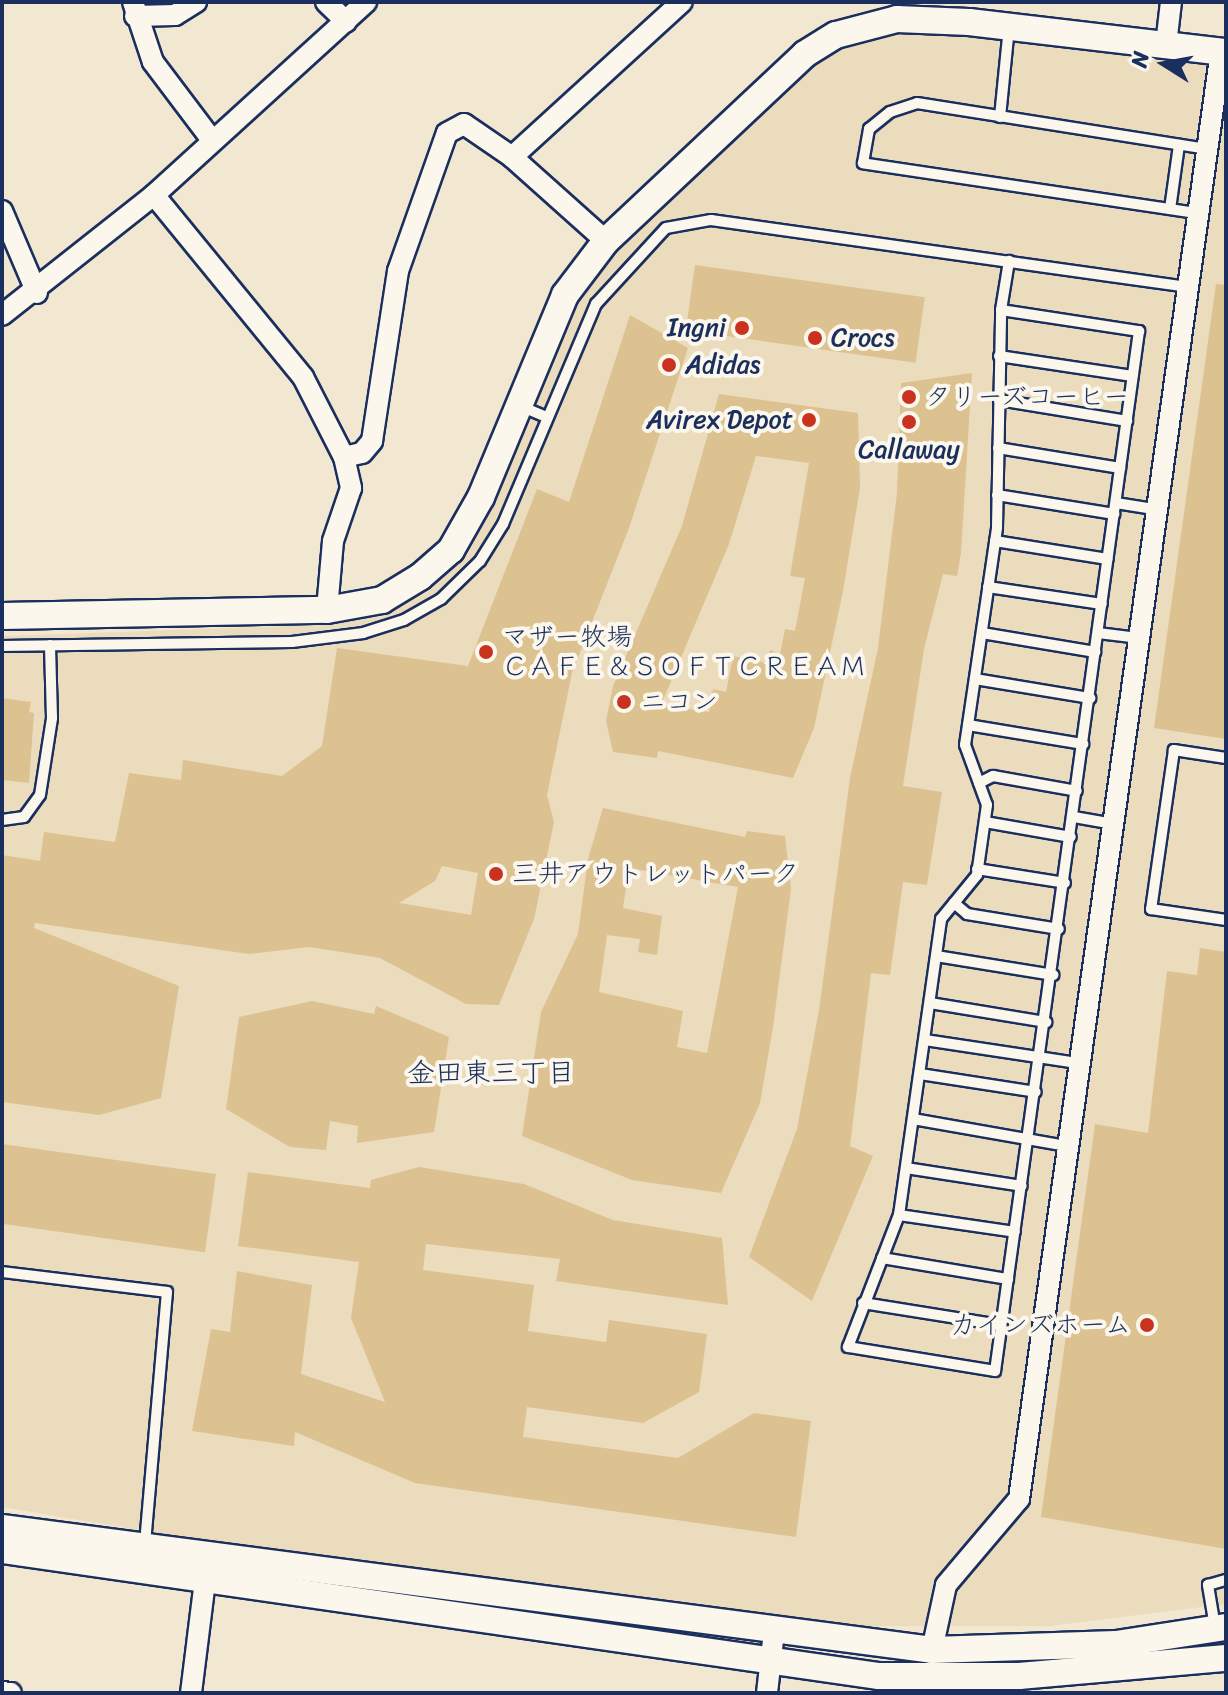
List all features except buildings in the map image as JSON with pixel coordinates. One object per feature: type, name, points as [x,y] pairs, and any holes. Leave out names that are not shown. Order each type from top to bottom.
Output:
[{"type":"street","points":[[196,2],[175,15],[134,9],[153,62],[212,140]]},
{"type":"street","points":[[326,2],[346,21]]},
{"type":"street","points":[[2,315],[37,293],[154,195],[366,2]]},
{"type":"street","points":[[512,157],[682,2]]},
{"type":"street","points":[[1166,45],[1171,2]]},
{"type":"street","points":[[2,616],[327,610],[382,600],[451,550],[481,497],[565,295],[606,241],[805,54],[836,35],[897,19],[1009,27],[1224,52],[1196,213],[1109,823],[1019,1499],[946,1585],[932,1650]]},
{"type":"street","points":[[344,457],[362,453],[372,441],[398,271],[447,133],[464,124],[512,157],[606,241]]},
{"type":"street","points":[[154,195],[303,377],[344,457],[351,488],[333,541],[327,610]]},
{"type":"street","points":[[2,211],[37,293]]},
{"type":"street","points":[[2,1528],[774,1632],[932,1650],[1116,1644],[1220,1628]]},
{"type":"street","points":[[2,1550],[770,1664],[941,1679],[1226,1658]]},
{"type":"street","points":[[191,1693],[205,1581]]},
{"type":"street","points":[[767,1693],[774,1632]]},
{"type":"street","points":[[2,1692],[11,1693]]},
{"type":"lane","points":[[1000,117],[1009,27]]},
{"type":"lane","points":[[1196,213],[863,163],[869,129],[890,112],[917,103],[1206,149]]},
{"type":"lane","points":[[1170,209],[1179,145]]},
{"type":"lane","points":[[2,646],[292,642],[363,633],[404,620],[441,599],[480,561],[503,524],[596,304],[666,228],[711,220],[1185,287]]},
{"type":"lane","points":[[1001,310],[1139,331],[1053,975],[995,1371],[848,1347],[899,1215],[941,919],[977,869],[985,822],[987,805],[965,745],[995,541],[1001,310],[1009,261]]},
{"type":"lane","points":[[999,356],[1133,376]]},
{"type":"lane","points":[[999,400],[1127,421]]},
{"type":"lane","points":[[518,405],[546,417]]},
{"type":"lane","points":[[998,448],[1120,468]]},
{"type":"lane","points":[[997,495],[1115,509],[1154,509]]},
{"type":"lane","points":[[995,541],[1108,559]]},
{"type":"lane","points":[[988,587],[1102,604]]},
{"type":"lane","points":[[982,633],[1095,652]]},
{"type":"lane","points":[[1098,633],[1136,638]]},
{"type":"lane","points":[[2,820],[24,817],[40,795],[52,718],[50,645]]},
{"type":"lane","points":[[975,679],[1090,698]]},
{"type":"lane","points":[[968,725],[1083,744]]},
{"type":"lane","points":[[1226,758],[1174,750],[1151,909],[1226,920]]},
{"type":"lane","points":[[979,783],[993,776],[1077,791]]},
{"type":"lane","points":[[1074,817],[1109,823]]},
{"type":"lane","points":[[985,822],[1071,837]]},
{"type":"lane","points":[[977,869],[1065,883]]},
{"type":"lane","points":[[954,903],[967,914],[1059,929]]},
{"type":"lane","points":[[936,956],[1053,975]]},
{"type":"lane","points":[[930,1003],[1046,1022]]},
{"type":"lane","points":[[925,1040],[1077,1063]]},
{"type":"lane","points":[[920,1074],[1036,1092]]},
{"type":"lane","points":[[913,1119],[1066,1146]]},
{"type":"lane","points":[[906,1168],[1022,1186]]},
{"type":"lane","points":[[899,1215],[1015,1232]]},
{"type":"lane","points":[[882,1258],[1008,1279]]},
{"type":"lane","points":[[2,1272],[167,1292],[145,1547]]},
{"type":"lane","points":[[863,1303],[1001,1325]]},
{"type":"lane","points":[[1220,1628],[1208,1585],[1226,1580]]},
{"type":"shaded area","points":[[897,32],[970,33],[1226,66],[1226,1604],[1050,1626],[857,1626],[297,1557],[2,1507],[2,636],[322,625],[382,617],[428,592],[468,555],[568,306],[607,258],[814,67],[850,43]]},
{"type":"place","name":"Ingni","points":[[742,328]]},
{"type":"place","name":"Crocs","points":[[815,338]]},
{"type":"place","name":"Adidas","points":[[669,365]]},
{"type":"place","name":"タリーズコーヒー","points":[[909,397]]},
{"type":"place","name":"Avirex Depot","points":[[809,420]]},
{"type":"place","name":"Callaway","points":[[909,422]]},
{"type":"place","name":"マザー牧場 ＣＡＦＥ＆ＳＯＦＴＣＲＥＡＭ","points":[[486,652]]},
{"type":"place","name":"ニコン","points":[[624,702]]},
{"type":"place","name":"三井アウトレットパーク","points":[[496,874]]},
{"type":"place","name":"カインズホーム","points":[[1147,1325]]},
{"type":"district","name":"金田東三丁目","points":[[491,1073]]}]
